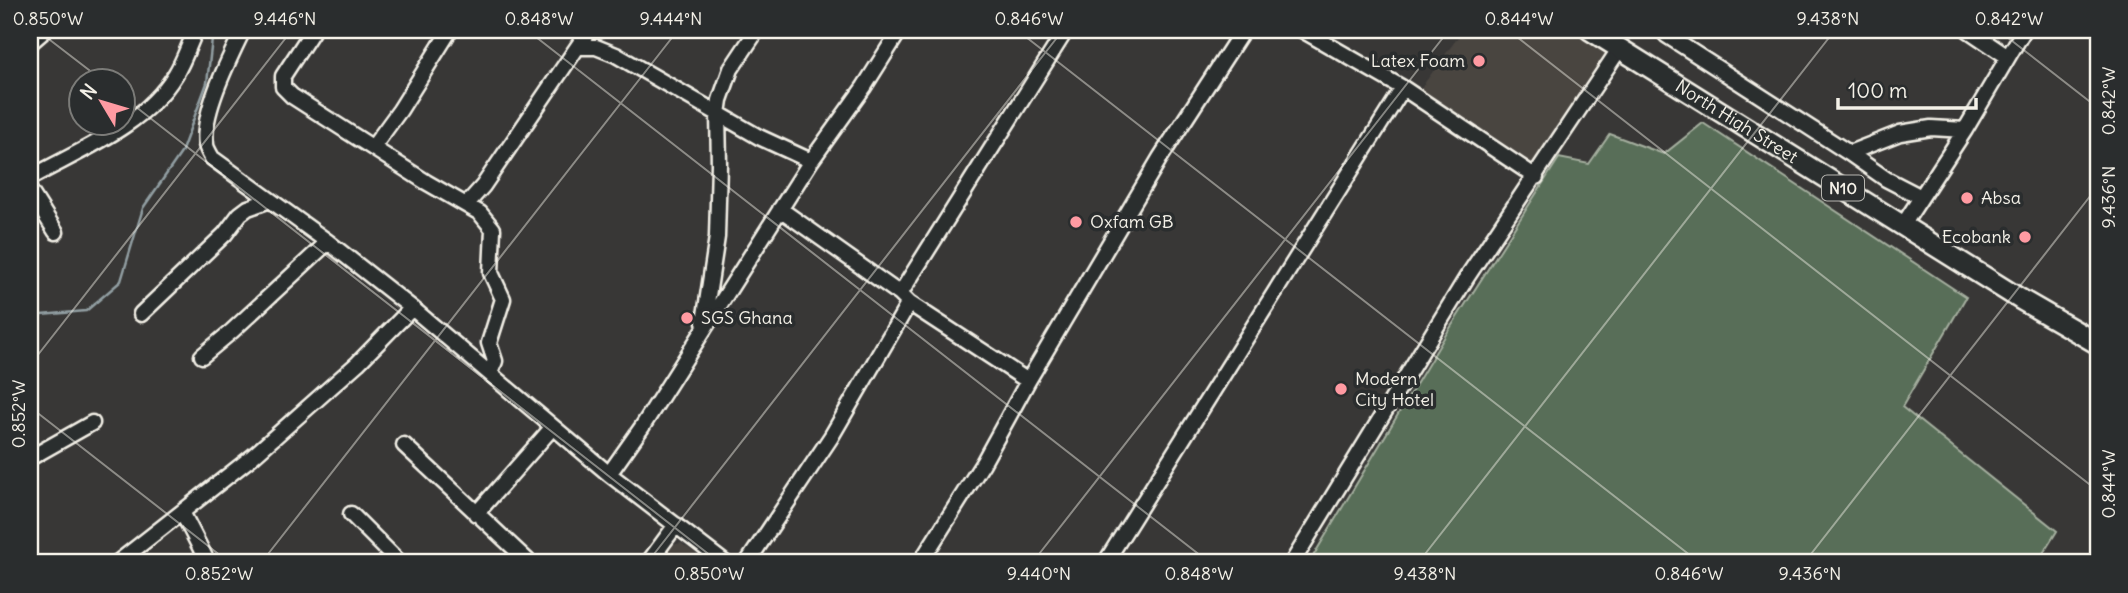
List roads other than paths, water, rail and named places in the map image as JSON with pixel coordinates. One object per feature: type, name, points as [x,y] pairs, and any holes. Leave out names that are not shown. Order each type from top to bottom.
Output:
[{"type":"highway","name":"North High Street","points":[[1590,30],[2020,299],[2098,344]]},
{"type":"street","points":[[30,43],[45,30]]},
{"type":"street","points":[[30,178],[122,127],[147,107],[176,74],[196,30]]},
{"type":"street","points":[[243,30],[221,79],[206,128],[205,145],[212,158],[328,242],[490,373],[552,428],[725,563]]},
{"type":"street","points":[[313,30],[284,76],[283,88],[426,182],[480,213],[493,229],[491,273],[503,299],[489,343],[495,361],[490,373]]},
{"type":"street","points":[[373,147],[400,110],[450,30]]},
{"type":"street","points":[[466,205],[483,186],[589,30]]},
{"type":"street","points":[[702,330],[718,237],[720,100],[731,69],[757,30]]},
{"type":"street","points":[[609,474],[642,427],[811,161],[864,87],[900,30]]},
{"type":"street","points":[[747,563],[831,437],[905,299],[1066,30]]},
{"type":"street","points":[[920,563],[983,463],[1028,381],[1160,158],[1243,30]]},
{"type":"street","points":[[1302,30],[1403,88],[1536,177]]},
{"type":"street","points":[[1968,30],[2008,57]]},
{"type":"street","points":[[1903,225],[1965,130],[2024,30]]},
{"type":"street","points":[[1666,35],[1886,179],[1921,197]]},
{"type":"street","points":[[579,47],[596,47],[616,55],[718,114],[811,161]]},
{"type":"street","points":[[1293,563],[1467,277],[1620,48]]},
{"type":"street","points":[[1105,563],[1403,88]]},
{"type":"street","points":[[1849,153],[1896,127],[1965,130]]},
{"type":"street","points":[[30,191],[56,232]]},
{"type":"street","points":[[141,314],[225,234],[240,214],[270,200]]},
{"type":"street","points":[[780,209],[905,299],[1028,381]]},
{"type":"street","points":[[202,356],[328,242]]},
{"type":"street","points":[[117,563],[252,457],[358,363],[412,309]]},
{"type":"street","points":[[30,458],[92,423]]},
{"type":"street","points":[[476,514],[552,428]]},
{"type":"street","points":[[404,445],[530,563]]},
{"type":"street","points":[[183,512],[208,563]]},
{"type":"street","points":[[351,514],[400,563]]},
{"type":"street","points":[[648,563],[676,525]]},
{"type":"waterway","points":[[30,324],[41,315],[86,311],[121,281],[143,208],[181,153],[207,83],[213,30]]},
{"type":"place","name":"Latex Foam","points":[[1479,61]]},
{"type":"place","name":"Absa","points":[[1967,198]]},
{"type":"place","name":"Oxfam GB","points":[[1076,222]]},
{"type":"place","name":"Ecobank","points":[[2025,237]]},
{"type":"place","name":"SGS Ghana","points":[[687,318]]},
{"type":"place","name":"Modern City Hotel","points":[[1341,389]]}]
